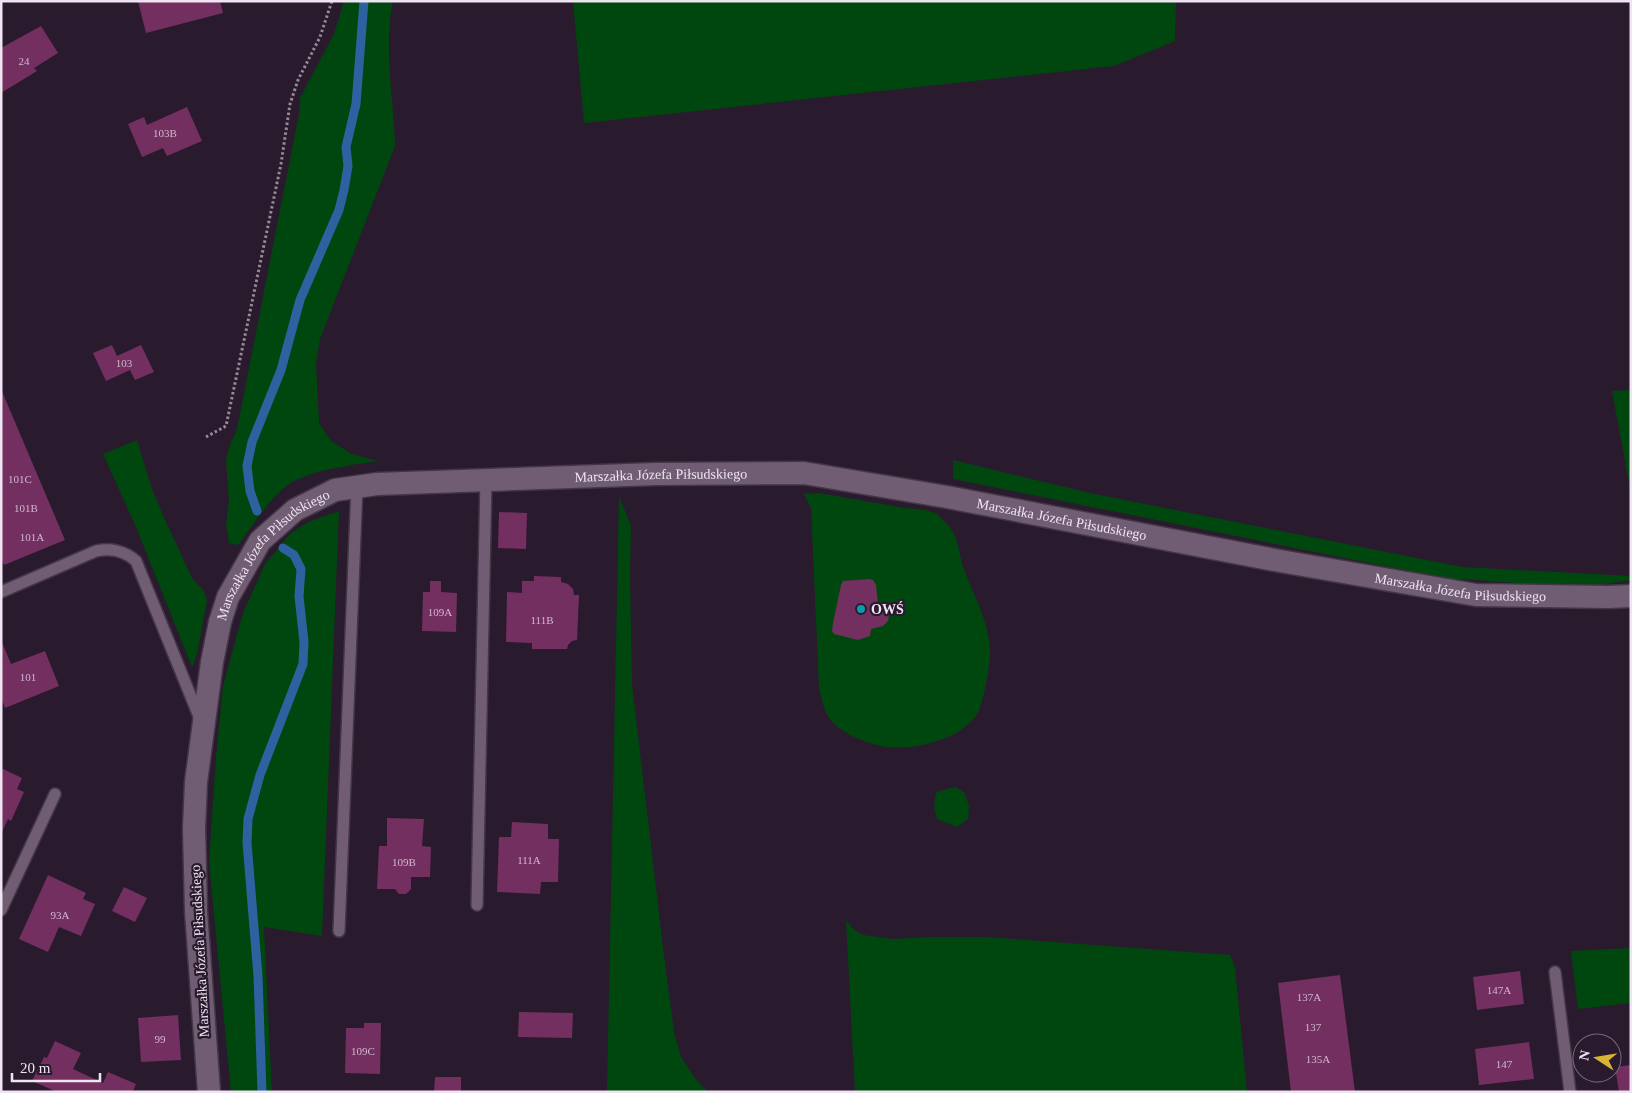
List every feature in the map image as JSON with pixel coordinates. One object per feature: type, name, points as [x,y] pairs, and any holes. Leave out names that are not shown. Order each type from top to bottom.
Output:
[{"type":"street","name":"Marszałka Józefa Piłsudskiego","points":[[209,1092],[196,911],[194,828],[196,782],[212,662],[220,622],[228,597],[260,542],[295,510],[335,490],[377,484],[486,480],[656,474],[804,473],[1476,596],[1631,596]]},
{"type":"lane","points":[[477,905],[486,480]]},
{"type":"lane","points":[[338,931],[357,486]]},
{"type":"lane","points":[[1,592],[96,551],[106,549],[130,555],[136,560],[204,728]]},
{"type":"lane","points":[[1,910],[55,794]]},
{"type":"lane","points":[[1555,972],[1570,1092]]},
{"type":"path","points":[[206,437],[226,426],[281,164],[290,104],[298,80],[320,37],[332,1]]},
{"type":"green space","points":[[344,1],[393,1],[390,19],[389,55],[395,146],[320,339],[316,363],[319,423],[331,441],[352,454],[378,461],[344,466],[307,475],[288,485],[268,505],[238,545],[229,543],[226,524],[229,501],[226,460],[239,419],[299,114],[300,98],[334,34]]},
{"type":"green space","points":[[573,1],[1176,1],[1175,41],[1114,66],[584,123]]},
{"type":"green space","points":[[1631,390],[1631,488],[1630,488],[1612,391]]},
{"type":"green space","points":[[137,440],[152,489],[165,520],[192,578],[204,591],[207,601],[197,654],[192,667],[136,527],[103,454]]},
{"type":"green space","points":[[953,460],[1090,493],[1462,567],[1631,576],[1631,580],[1578,586],[1449,579],[953,479]]},
{"type":"green space","points":[[819,493],[932,512],[939,516],[953,532],[958,544],[962,565],[984,620],[990,651],[986,683],[980,708],[969,723],[947,738],[919,746],[893,747],[875,745],[855,738],[843,731],[827,715],[819,688],[811,508],[804,494]]},
{"type":"green space","points":[[619,496],[631,526],[632,685],[674,1032],[681,1057],[697,1081],[708,1092],[607,1092]]},
{"type":"green space","points":[[339,511],[322,936],[264,927],[272,1092],[231,1092],[209,862],[223,686],[243,613],[265,564],[291,533],[308,522]]},
{"type":"green space","points":[[955,787],[965,793],[969,807],[968,819],[957,827],[937,819],[934,807],[936,792]]},
{"type":"green space","points":[[846,920],[853,929],[863,935],[893,939],[986,937],[1230,955],[1235,967],[1247,1092],[855,1092]]},
{"type":"green space","points":[[1631,948],[1631,1003],[1578,1009],[1571,951]]},
{"type":"building","points":[[138,1],[220,1],[223,13],[146,33]]},
{"type":"building","points":[[41,26],[58,53],[34,68],[37,71],[1,93],[1,48]]},
{"type":"building","points":[[187,107],[202,141],[167,156],[163,148],[142,157],[128,124],[144,117],[147,125]]},
{"type":"building","points":[[112,345],[117,356],[141,345],[154,372],[135,380],[130,370],[106,381],[93,353]]},
{"type":"building","points":[[1,389],[65,540],[4,565],[1,558]]},
{"type":"building","points":[[499,512],[527,513],[526,549],[498,548]]},
{"type":"building","points":[[534,576],[561,577],[561,582],[568,584],[573,589],[574,595],[579,595],[577,640],[572,641],[567,649],[532,649],[532,643],[506,642],[507,592],[522,593],[522,581],[534,581]]},
{"type":"building","name":"OWŚ","points":[[873,580],[876,585],[878,604],[888,611],[888,621],[883,626],[871,629],[870,636],[858,640],[834,634],[832,631],[833,623],[843,581]]},
{"type":"building","points":[[430,581],[441,581],[441,592],[457,593],[456,632],[422,631],[423,592],[430,592]]},
{"type":"building","points":[[1,640],[11,664],[45,651],[59,686],[5,708],[1,698]]},
{"type":"building","points":[[1,768],[22,778],[17,789],[24,792],[11,821],[8,819],[1,834]]},
{"type":"building","points":[[387,818],[424,819],[422,846],[431,847],[430,877],[411,877],[411,889],[406,894],[399,894],[395,889],[377,889],[379,846],[387,846]]},
{"type":"building","points":[[512,822],[548,824],[548,839],[559,839],[558,882],[541,882],[540,894],[497,892],[499,837],[511,837]]},
{"type":"building","points":[[48,875],[86,893],[83,899],[95,904],[81,936],[59,927],[48,952],[19,939]]},
{"type":"building","points":[[124,887],[147,898],[135,922],[112,911]]},
{"type":"building","points":[[1520,971],[1524,1004],[1477,1010],[1473,977]]},
{"type":"building","points":[[1340,975],[1355,1092],[1291,1092],[1278,983]]},
{"type":"building","points":[[519,1012],[573,1013],[572,1038],[518,1037]]},
{"type":"building","points":[[178,1015],[181,1060],[141,1062],[138,1018]]},
{"type":"building","points":[[364,1023],[381,1023],[380,1074],[345,1073],[346,1028],[364,1028]]},
{"type":"building","points":[[55,1041],[81,1053],[73,1069],[103,1083],[108,1072],[136,1084],[133,1091],[57,1092],[32,1081],[44,1057],[47,1058]]},
{"type":"building","points":[[1529,1042],[1534,1079],[1479,1085],[1475,1049]]},
{"type":"building","points":[[1631,1065],[1631,1092],[1619,1092],[1618,1083],[1622,1083],[1622,1066]]},
{"type":"building","points":[[435,1077],[461,1077],[461,1092],[434,1092]]},
{"type":"waterway","points":[[257,511],[250,491],[247,466],[252,442],[281,370],[300,300],[339,210],[344,190],[348,166],[346,147],[356,104],[364,1]]},
{"type":"waterway","points":[[262,1092],[258,976],[247,843],[248,819],[260,775],[303,664],[304,642],[299,596],[301,569],[294,555],[283,548]]},
{"type":"place","name":"OWŚ","points":[[861,609]]}]
